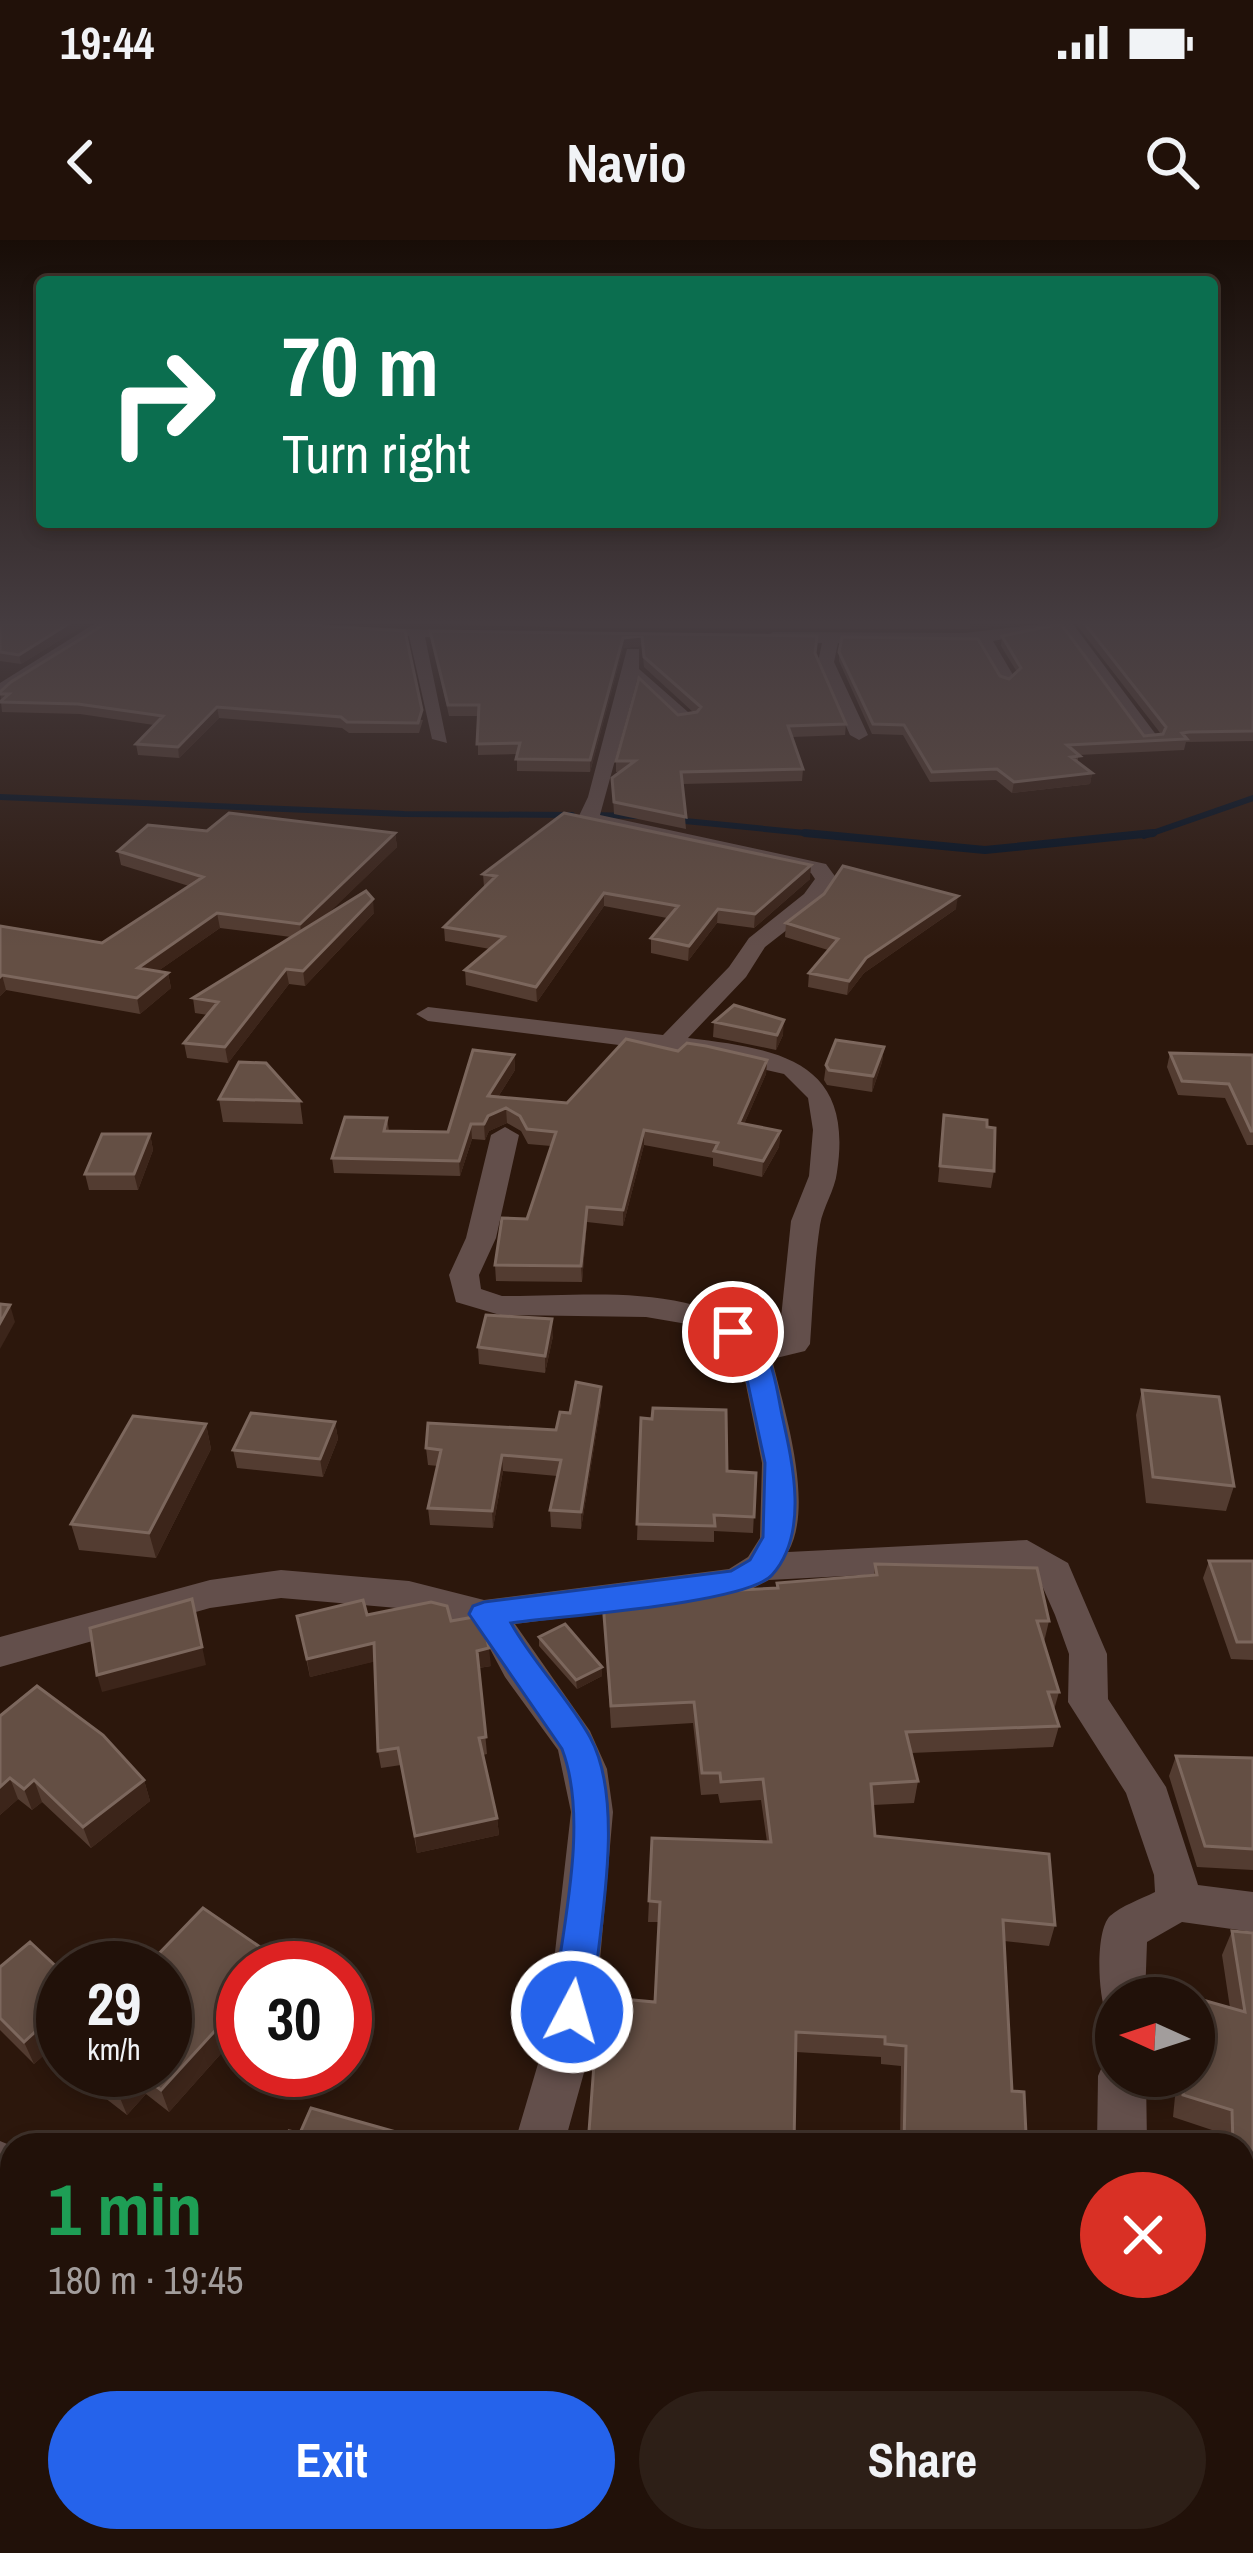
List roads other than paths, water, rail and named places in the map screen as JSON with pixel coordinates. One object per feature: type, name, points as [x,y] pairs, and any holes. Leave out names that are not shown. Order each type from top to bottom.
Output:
[{"type":"street","points":[[439,732],[441,739]]},
{"type":"street","points":[[615,732],[598,797],[587,818],[819,868],[826,879],[812,899],[757,943],[738,972],[669,1044]]},
{"type":"street","points":[[1144,732],[1151,740]]},
{"type":"street","points":[[428,1014],[706,1048],[793,1070],[821,1096],[826,1130],[823,1176],[806,1221],[794,1344],[755,1353]]},
{"type":"street","points":[[0,1652],[209,1594],[281,1584],[409,1595],[484,1614],[738,1582],[760,1568],[778,1538],[779,1463],[755,1353],[733,1332],[701,1316],[646,1307],[500,1305],[467,1295],[464,1275],[481,1238],[505,1135]]},
{"type":"street","points":[[760,1568],[1027,1553],[1055,1573],[1088,1654],[1088,1702],[1144,1787],[1176,1875],[1177,1902]]},
{"type":"street","points":[[484,1614],[496,1624],[519,1666],[576,1743],[586,1769],[592,1812],[568,2040],[541,2133]]},
{"type":"street","points":[[1123,1977],[1125,1931],[1177,1902],[1253,1912]]},
{"type":"street","points":[[1122,2097],[1122,2133]]},
{"type":"waterway","points":[[0,797],[404,814],[572,815]]},
{"type":"waterway","points":[[1152,833],[1253,798]]},
{"type":"waterway","points":[[591,815],[638,816]]},
{"type":"waterway","points":[[675,820],[821,835]]},
{"type":"waterway","points":[[805,833],[821,835]]},
{"type":"waterway","points":[[821,835],[985,850],[1152,833]]},
{"type":"waterway","points":[[1144,836],[1152,833]]},
{"type":"waterway","points":[[821,835],[836,836]]}]
